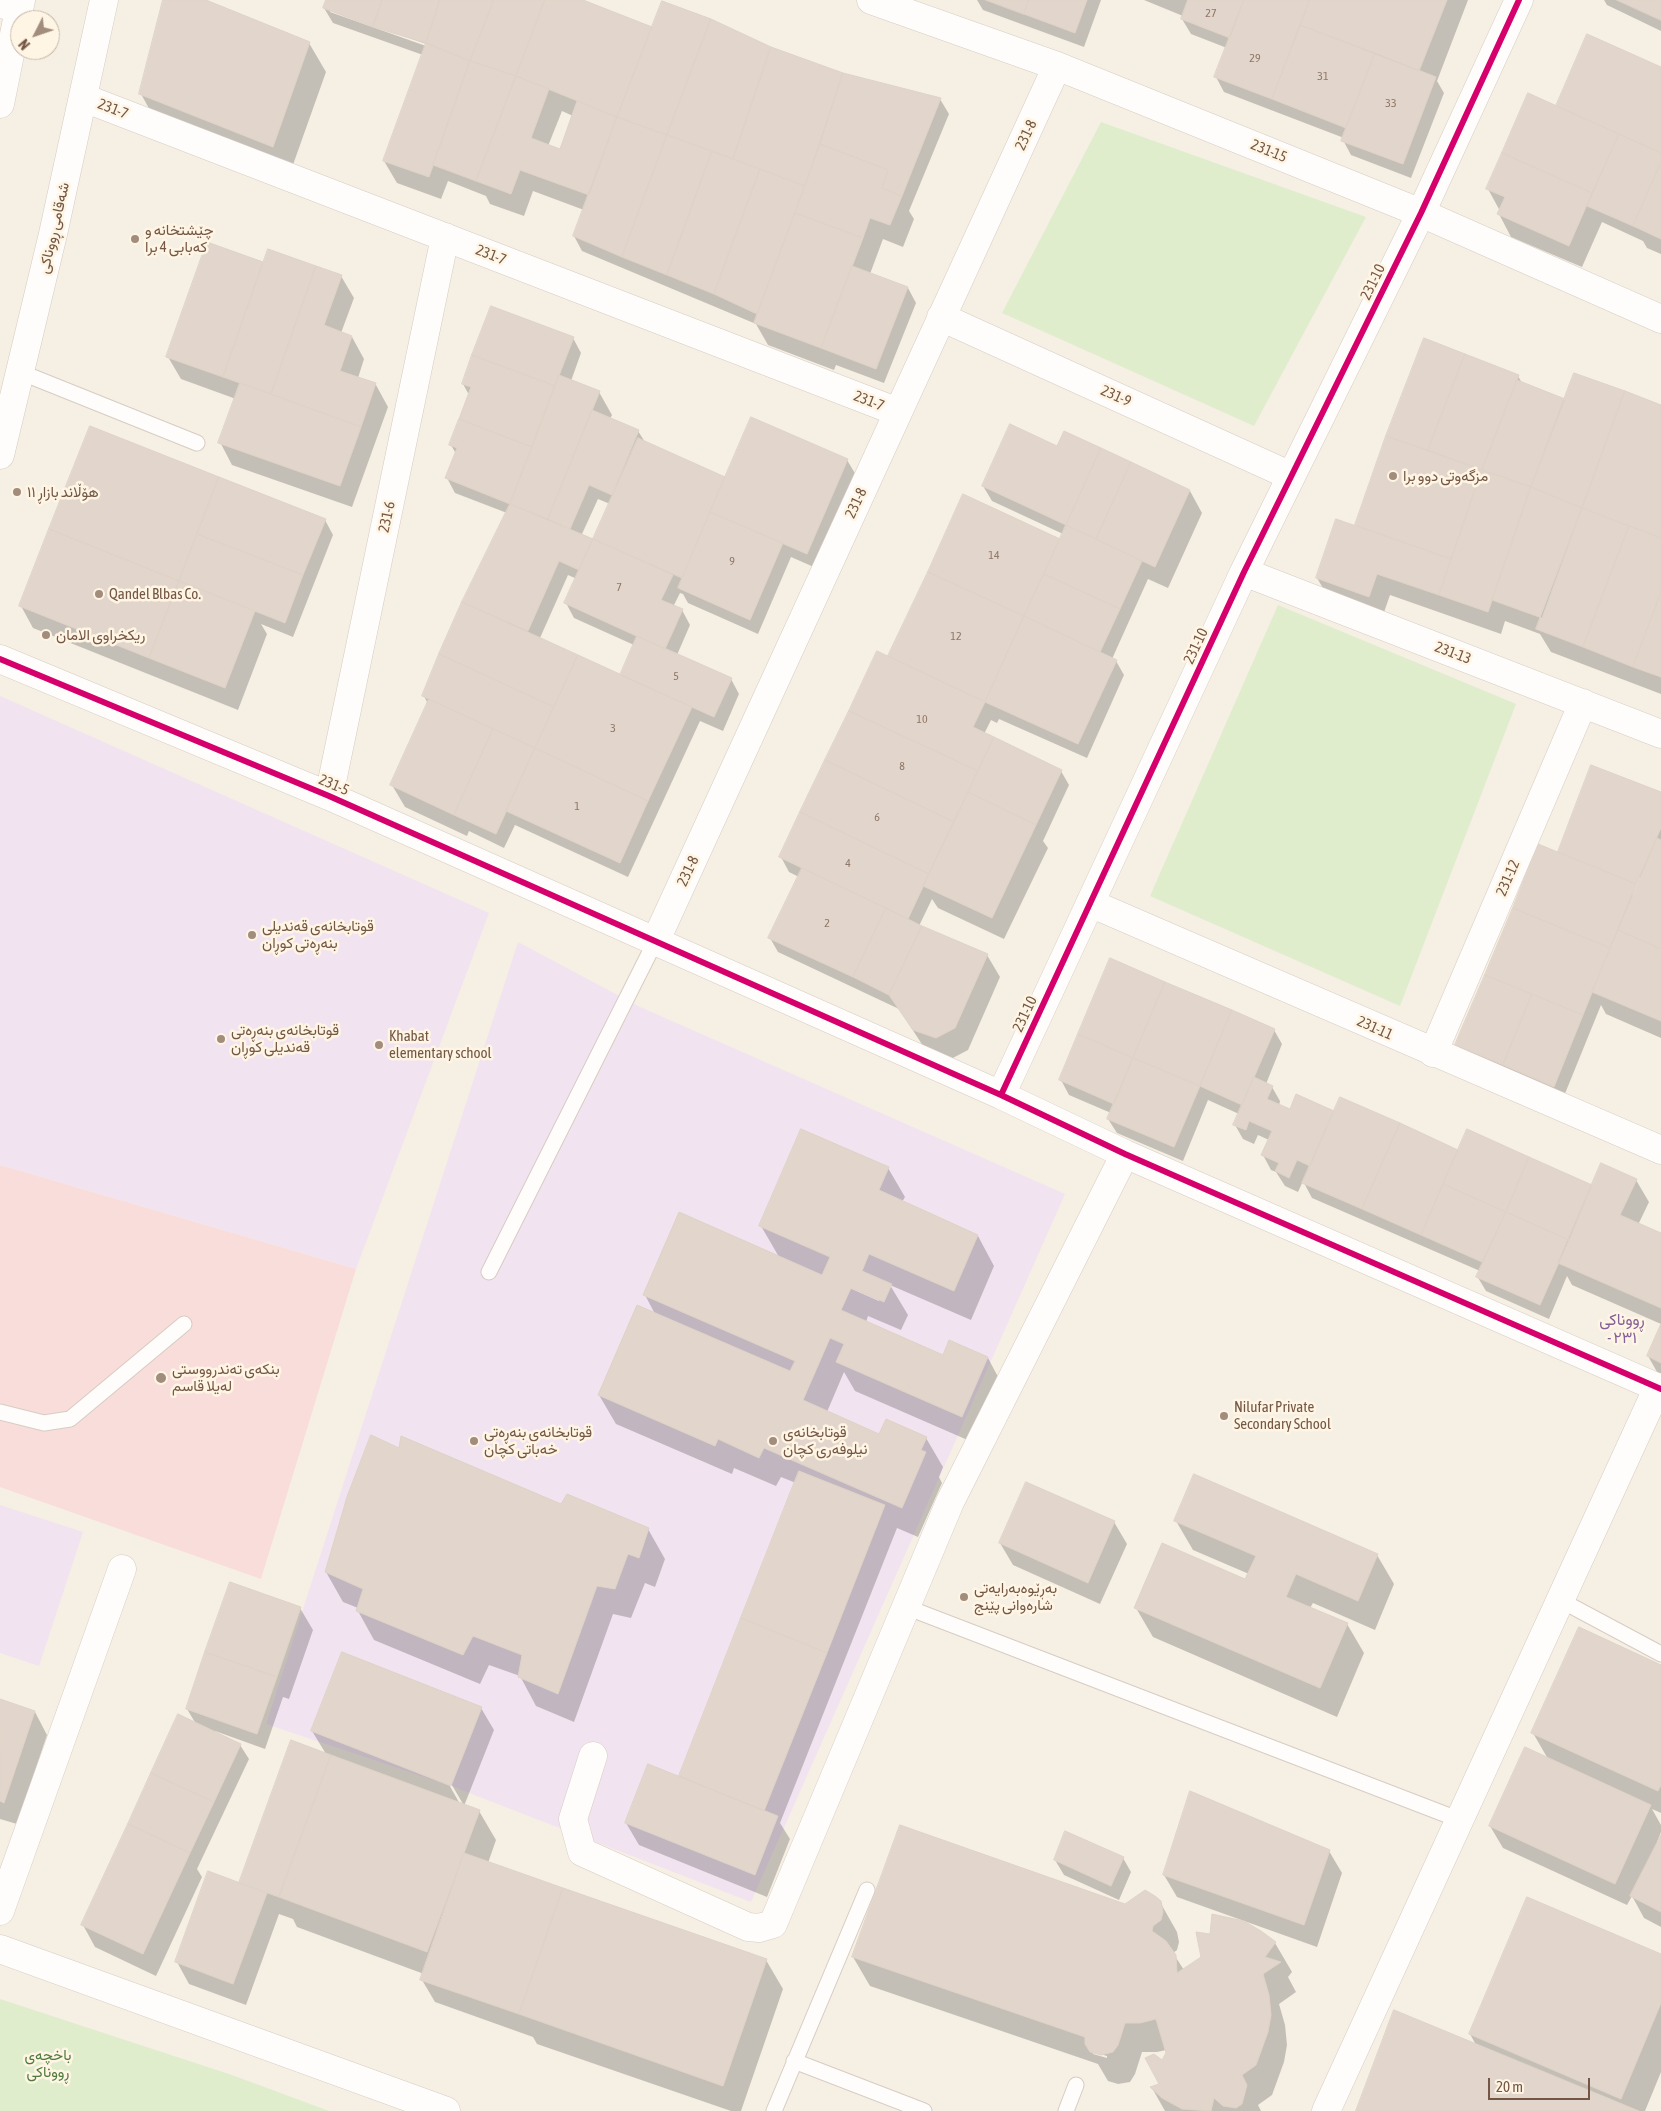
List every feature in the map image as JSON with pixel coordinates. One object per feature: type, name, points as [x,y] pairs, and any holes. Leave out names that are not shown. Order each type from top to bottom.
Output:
[{"type":"street","name":"شەقامی ڕووناکی","points":[[0,455],[84,98],[104,0]]},
{"type":"street","name":"231-15","points":[[871,0],[1058,66],[1422,213],[1661,319]]},
{"type":"street","name":"231-10","points":[[1001,1094],[1244,572],[1422,213],[1519,0]]},
{"type":"street","points":[[0,104],[13,4]]},
{"type":"street","name":"231-8","points":[[656,940],[1058,66]]},
{"type":"street","name":"231-7","points":[[84,98],[898,412]]},
{"type":"street","name":"231-6","points":[[329,796],[445,237]]},
{"type":"street","name":"231-9","points":[[941,317],[1291,476]]},
{"type":"street","name":"231-13","points":[[1244,572],[1661,734]]},
{"type":"street","name":"231-5","points":[[0,659],[329,796],[1001,1094],[1125,1154],[1659,1388]]},
{"type":"street","name":"231-12","points":[[1433,1053],[1583,704]]},
{"type":"street","name":"231-11","points":[[1090,903],[1661,1150]]},
{"type":"street","points":[[593,1756],[573,1819],[582,1852],[748,1927],[758,1928],[773,1924],[950,1502],[1125,1154]]},
{"type":"street","points":[[1326,2111],[1659,1388]]},
{"type":"street","points":[[0,1911],[122,1569]]},
{"type":"street","points":[[0,1949],[446,2111]]},
{"type":"lane","points":[[20,372],[197,442]]},
{"type":"lane","points":[[488,1272],[656,940]]},
{"type":"lane","points":[[0,1412],[44,1423],[70,1419],[184,1324]]},
{"type":"lane","points":[[1560,1600],[1661,1654]]},
{"type":"lane","points":[[906,1607],[1460,1820]]},
{"type":"lane","points":[[774,2111],[867,1890]]},
{"type":"lane","points":[[794,2061],[924,2111]]},
{"type":"lane","points":[[1066,2111],[1076,2085]]},
{"type":"shaded area","name":"قوتابخانەی بنەڕەتی قەندیلی کوڕان","points":[[0,696],[489,913],[356,1269],[0,1165]]},
{"type":"shaded area","name":"قوتابخانەی نیلوفەری کچان","points":[[518,942],[640,1007],[1065,1194],[751,1902],[451,1786],[266,1724]]},
{"type":"shaded area","name":"بنکەی تەندرووستی لەیلا قاسم","points":[[0,1165],[356,1269],[261,1579],[0,1487]]},
{"type":"shaded area","points":[[0,1505],[83,1532],[39,1666],[0,1653]]},
{"type":"green space","points":[[1101,122],[1366,217],[1254,426],[1002,313]]},
{"type":"green space","points":[[1278,605],[1516,704],[1400,1006],[1150,896]]},
{"type":"green space","name":"باخچەی ڕووناکی","points":[[0,1999],[232,2075],[329,2111],[0,2111]]},
{"type":"building","points":[[163,0],[206,0],[310,42],[273,147],[139,94]]},
{"type":"building","points":[[326,0],[382,0],[373,27],[323,8]]},
{"type":"building","points":[[382,0],[440,0],[426,43],[373,27]]},
{"type":"building","points":[[440,0],[494,0],[470,61],[426,43]]},
{"type":"building","points":[[494,0],[545,0],[516,76],[470,61]]},
{"type":"building","points":[[545,0],[583,0],[652,27],[617,117],[516,76]]},
{"type":"building","points":[[986,0],[1029,0],[1024,14]]},
{"type":"building","points":[[1029,0],[1087,0],[1075,33],[1024,14]]},
{"type":"building","points":[[1188,0],[1244,0],[1230,38],[1181,19]]},
{"type":"building","points":[[1244,0],[1310,0],[1272,99],[1214,77]]},
{"type":"building","points":[[1310,0],[1447,0],[1419,71],[1300,25]]},
{"type":"building","points":[[1617,0],[1661,0],[1661,20]]},
{"type":"building","points":[[662,1],[711,19],[667,135],[617,117]]},
{"type":"building","points":[[711,19],[771,47],[733,159],[667,135]]},
{"type":"building","points":[[1300,25],[1375,53],[1346,128],[1272,99]]},
{"type":"building","points":[[1587,34],[1661,67],[1661,153],[1556,106]]},
{"type":"building","points":[[426,43],[470,61],[429,177],[383,161]]},
{"type":"building","points":[[771,47],[843,73],[805,186],[733,159]]},
{"type":"building","points":[[1375,53],[1436,77],[1403,164],[1341,141]]},
{"type":"building","points":[[470,61],[516,76],[476,181],[433,165]]},
{"type":"building","points":[[843,73],[941,98],[902,196],[882,188],[888,170],[820,144]]},
{"type":"building","points":[[516,76],[549,89],[531,138],[560,149],[577,101],[617,117],[589,195],[520,170],[511,194],[476,181]]},
{"type":"building","points":[[1528,93],[1619,134],[1592,193],[1502,153]]},
{"type":"building","points":[[617,117],[667,135],[622,257],[573,236]]},
{"type":"building","points":[[1619,134],[1661,153],[1661,162],[1633,226],[1587,206]]},
{"type":"building","points":[[667,135],[712,151],[667,275],[622,257]]},
{"type":"building","points":[[820,144],[888,170],[882,188],[902,196],[890,225],[870,218],[863,238],[795,213]]},
{"type":"building","points":[[712,151],[760,169],[714,294],[667,275]]},
{"type":"building","points":[[1502,153],[1592,193],[1569,246],[1497,214],[1505,197],[1486,189]]},
{"type":"building","points":[[1661,162],[1661,239],[1633,226]]},
{"type":"building","points":[[760,169],[805,186],[757,314],[714,294]]},
{"type":"building","points":[[795,213],[863,238],[821,348],[754,323]]},
{"type":"building","points":[[207,242],[263,262],[223,377],[166,357]]},
{"type":"building","points":[[268,249],[316,266],[271,394],[223,377]]},
{"type":"building","points":[[316,266],[342,275],[324,325],[352,336],[340,371],[376,383],[361,427],[271,394]]},
{"type":"building","points":[[852,266],[908,287],[876,369],[821,348]]},
{"type":"building","points":[[491,306],[574,337],[555,386],[472,355]]},
{"type":"building","points":[[1424,338],[1465,354],[1428,450],[1386,436]]},
{"type":"building","points":[[1465,354],[1519,375],[1482,470],[1428,450]]},
{"type":"building","points":[[472,355],[555,386],[532,447],[459,419],[471,387],[462,384]]},
{"type":"building","points":[[1574,373],[1625,391],[1582,508],[1531,487]]},
{"type":"building","points":[[559,375],[600,391],[548,519],[510,504]]},
{"type":"building","points":[[1517,380],[1565,399],[1531,487],[1482,470]]},
{"type":"building","points":[[240,383],[361,427],[340,486],[218,443]]},
{"type":"building","points":[[1625,391],[1661,405],[1661,538],[1582,508]]},
{"type":"building","points":[[592,410],[639,430],[612,495],[589,485],[570,529],[548,519]]},
{"type":"building","points":[[751,417],[848,459],[807,554],[710,512]]},
{"type":"building","points":[[459,419],[532,447],[510,504],[445,478],[457,448],[449,445]]},
{"type":"building","points":[[1010,424],[1057,446],[1064,431],[1101,448],[1066,525],[982,486]]},
{"type":"building","points":[[90,426],[219,477],[179,581],[49,529]]},
{"type":"building","points":[[1386,436],[1482,470],[1451,559],[1355,525]]},
{"type":"building","points":[[638,438],[725,477],[682,578],[593,539]]},
{"type":"building","points":[[1101,448],[1131,462],[1096,539],[1066,525]]},
{"type":"building","points":[[1131,462],[1190,490],[1155,567],[1096,539]]},
{"type":"building","points":[[1482,470],[1531,487],[1488,612],[1439,595]]},
{"type":"building","points":[[219,477],[326,519],[303,575],[197,534]]},
{"type":"building","points":[[1531,487],[1582,508],[1542,618],[1492,600]]},
{"type":"building","points":[[963,494],[1060,539],[1024,616],[928,572]]},
{"type":"building","points":[[510,504],[593,539],[579,570],[559,561],[528,631],[462,602]]},
{"type":"building","points":[[1582,508],[1629,526],[1583,647],[1536,629]]},
{"type":"building","points":[[710,512],[783,543],[750,620],[678,588]]},
{"type":"building","points":[[1336,519],[1451,559],[1439,595],[1377,574],[1369,597],[1316,578]]},
{"type":"building","points":[[1066,525],[1142,561],[1120,609],[1044,574]]},
{"type":"building","points":[[1629,526],[1661,538],[1661,592],[1633,667],[1583,647]]},
{"type":"building","name":"Qandel Blbas Co.","points":[[49,529],[179,581],[149,658],[19,606]]},
{"type":"building","points":[[197,534],[303,575],[285,623],[179,581]]},
{"type":"building","points":[[593,539],[673,575],[661,600],[683,609],[665,649],[564,603]]},
{"type":"building","points":[[928,572],[1024,616],[985,702],[888,656]]},
{"type":"building","points":[[1044,574],[1120,609],[1100,652],[1024,616]]},
{"type":"building","points":[[179,581],[255,611],[225,688],[149,658]]},
{"type":"building","points":[[1661,592],[1661,677],[1633,667]]},
{"type":"building","points":[[462,602],[578,655],[554,707],[439,654]]},
{"type":"building","points":[[1024,616],[1117,660],[1078,744],[985,702]]},
{"type":"building","points":[[637,636],[732,678],[714,717],[620,675]]},
{"type":"building","points":[[877,651],[985,702],[973,727],[994,737],[978,771],[849,711]]},
{"type":"building","points":[[439,654],[554,707],[535,748],[422,696]]},
{"type":"building","points":[[578,655],[692,707],[648,801],[535,748]]},
{"type":"building","points":[[429,699],[493,729],[454,815],[390,785]]},
{"type":"building","points":[[849,711],[978,771],[954,822],[825,760]]},
{"type":"building","points":[[493,729],[535,748],[496,834],[454,815]]},
{"type":"building","points":[[994,737],[1062,770],[1036,825],[968,792]]},
{"type":"building","points":[[535,748],[648,801],[620,863],[506,811]]},
{"type":"building","points":[[825,760],[954,822],[929,874],[800,812]]},
{"type":"building","points":[[1591,765],[1661,792],[1661,828],[1636,884],[1558,852]]},
{"type":"building","points":[[968,792],[1036,825],[992,918],[923,886]]},
{"type":"building","points":[[800,812],[929,874],[908,919],[779,857]]},
{"type":"building","points":[[1657,838],[1661,840],[1661,949],[1618,930]]},
{"type":"building","points":[[1538,844],[1636,884],[1610,948],[1513,908]]},
{"type":"building","points":[[802,868],[886,908],[853,977],[768,938]]},
{"type":"building","points":[[886,908],[922,926],[889,995],[853,977]]},
{"type":"building","points":[[1513,908],[1610,948],[1583,1015],[1485,975]]},
{"type":"building","points":[[922,926],[988,954],[955,1028],[936,1038],[913,1030],[889,995]]},
{"type":"building","points":[[1618,930],[1661,949],[1661,1021],[1592,992]]},
{"type":"building","points":[[1110,958],[1165,982],[1133,1058],[1078,1034]]},
{"type":"building","points":[[1485,975],[1532,994],[1503,1065],[1455,1045]]},
{"type":"building","points":[[1165,982],[1232,1010],[1200,1086],[1133,1058]]},
{"type":"building","points":[[1532,994],[1583,1015],[1554,1087],[1503,1065]]},
{"type":"building","points":[[1232,1010],[1275,1029],[1242,1105],[1200,1086]]},
{"type":"building","points":[[1078,1034],[1133,1058],[1114,1104],[1059,1080]]},
{"type":"building","points":[[1133,1058],[1200,1086],[1174,1147],[1107,1119]]},
{"type":"building","points":[[1254,1077],[1273,1086],[1267,1099],[1290,1109],[1296,1094],[1334,1111],[1310,1166],[1297,1160],[1289,1178],[1275,1171],[1279,1163],[1261,1155],[1272,1131],[1249,1121],[1246,1130],[1233,1125]]},
{"type":"building","points":[[1340,1097],[1400,1123],[1362,1209],[1302,1183]]},
{"type":"building","points":[[1400,1123],[1458,1150],[1421,1235],[1362,1209]]},
{"type":"building","points":[[801,1129],[889,1167],[879,1190],[978,1235],[954,1291],[869,1254],[862,1271],[892,1284],[884,1302],[851,1288],[841,1310],[943,1355],[949,1340],[988,1357],[962,1417],[836,1362],[844,1344],[830,1338],[803,1400],[879,1434],[886,1419],[927,1437],[921,1450],[926,1452],[902,1508],[764,1448],[759,1458],[718,1439],[715,1446],[598,1395],[637,1305],[790,1371],[795,1361],[643,1295],[679,1212],[822,1275],[830,1257],[759,1226]]},
{"type":"building","points":[[1467,1129],[1529,1157],[1506,1212],[1443,1184]]},
{"type":"building","points":[[1529,1157],[1592,1185],[1569,1240],[1506,1212]]},
{"type":"building","points":[[1601,1163],[1637,1179],[1620,1215],[1661,1233],[1661,1308],[1558,1263]]},
{"type":"building","points":[[1443,1184],[1506,1212],[1482,1262],[1421,1235]]},
{"type":"building","points":[[1506,1212],[1569,1240],[1540,1305],[1476,1277]]},
{"type":"building","points":[[1661,1324],[1661,1363],[1647,1356]]},
{"type":"building","points":[[371,1435],[399,1448],[401,1436],[561,1504],[567,1494],[649,1528],[639,1558],[628,1554],[615,1589],[597,1586],[558,1694],[518,1677],[522,1655],[473,1636],[463,1655],[356,1611],[363,1589],[325,1572],[347,1497]]},
{"type":"building","points":[[799,1471],[885,1505],[827,1653],[741,1618]]},
{"type":"building","points":[[1194,1474],[1378,1554],[1358,1601],[1296,1574],[1286,1597],[1348,1623],[1320,1688],[1134,1608],[1162,1543],[1245,1579],[1256,1556],[1174,1521]]},
{"type":"building","points":[[1026,1482],[1115,1521],[1088,1583],[999,1543]]},
{"type":"building","points":[[230,1582],[301,1607],[277,1677],[205,1652]]},
{"type":"building","points":[[741,1618],[827,1653],[764,1811],[679,1776]]},
{"type":"building","points":[[1579,1627],[1661,1665],[1661,1785],[1658,1791],[1531,1733]]},
{"type":"building","points":[[205,1652],[277,1677],[257,1734],[186,1709]]},
{"type":"building","points":[[342,1652],[482,1707],[451,1786],[311,1731]]},
{"type":"building","points":[[0,1699],[35,1711],[4,1803],[0,1801]]},
{"type":"building","points":[[178,1714],[241,1744],[214,1802],[151,1773]]},
{"type":"building","points":[[291,1740],[331,1755],[279,1897],[239,1883]]},
{"type":"building","points":[[1525,1747],[1651,1805],[1615,1884],[1489,1826]]},
{"type":"building","points":[[331,1755],[480,1810],[427,1952],[279,1897]]},
{"type":"building","points":[[648,1764],[778,1816],[755,1875],[625,1823]]},
{"type":"building","points":[[151,1773],[214,1802],[190,1853],[128,1824]]},
{"type":"building","points":[[1190,1791],[1330,1850],[1304,1925],[1163,1875]]},
{"type":"building","points":[[128,1824],[190,1853],[143,1954],[81,1925]]},
{"type":"building","points":[[900,1825],[1125,1904],[1145,1890],[1161,1901],[1163,1912],[1161,1920],[1153,1926],[1152,1931],[1166,1941],[1176,1955],[1177,1973],[1201,1957],[1196,1932],[1210,1934],[1212,1914],[1244,1921],[1276,1942],[1265,1957],[1281,1962],[1263,1974],[1269,1995],[1271,2015],[1268,2032],[1256,2065],[1242,2075],[1247,2085],[1242,2104],[1236,2108],[1223,2106],[1214,2098],[1211,2111],[1182,2109],[1162,2098],[1150,2087],[1159,2084],[1145,2058],[1154,2054],[1162,2060],[1166,2053],[1156,2019],[1140,2023],[1125,2023],[1118,2045],[1113,2052],[1101,2055],[1090,2052],[1085,2044],[1085,2037],[852,1957]]},
{"type":"building","points":[[1065,1831],[1124,1857],[1111,1886],[1054,1860]]},
{"type":"building","points":[[1661,1835],[1661,1912],[1630,1896]]},
{"type":"building","points":[[464,1853],[563,1888],[519,2014],[420,1980]]},
{"type":"building","points":[[208,1871],[267,1893],[233,1984],[175,1962]]},
{"type":"building","points":[[563,1888],[767,1959],[723,2086],[519,2014]]},
{"type":"building","points":[[1527,1897],[1661,1954],[1661,2003],[1621,2099],[1469,2034]]},
{"type":"building","points":[[1394,2010],[1639,2111],[1356,2111]]},
{"type":"cycle path","points":[[1001,1095],[1244,572],[1421,213],[1519,0]]},
{"type":"cycle path","points":[[0,659],[329,796],[1001,1095],[1125,1154],[1661,1389]]},
{"type":"place","name":"چێشتخانە و کەبابی 4 برا","points":[[135,239]]},
{"type":"place","name":"مزگەوتی دوو برا","points":[[1393,476]]},
{"type":"place","name":"هۆڵاند بازاڕ ١١","points":[[17,492]]},
{"type":"place","name":"Qandel Blbas Co.","points":[[99,594]]},
{"type":"place","name":"ريكخراوى الامان","points":[[46,635]]},
{"type":"place","name":"قوتابخانەی قەندیلی بنەڕەتی کوڕان","points":[[252,935]]},
{"type":"place","name":"قوتابخانەی بنەڕەتی قەندیلی کوڕان","points":[[221,1039]]},
{"type":"place","name":"Khabat elementary school","points":[[379,1045]]},
{"type":"place","name":"بنکەی تەندرووستی لەیلا قاسم","points":[[161,1378]]},
{"type":"place","name":"Nilufar Private Secondary School","points":[[1224,1416]]},
{"type":"place","name":"قوتابخانەی بنەڕەتی خەباتی کچان","points":[[474,1441]]},
{"type":"place","name":"قوتابخانەی نیلوفەری کچان","points":[[773,1441]]},
{"type":"place","name":"بەڕێوەبەرایەتی شارەوانی پێنج","points":[[964,1597]]},
{"type":"district","name":"ڕووناکی - ٢٣١","points":[[1622,1329]]}]
